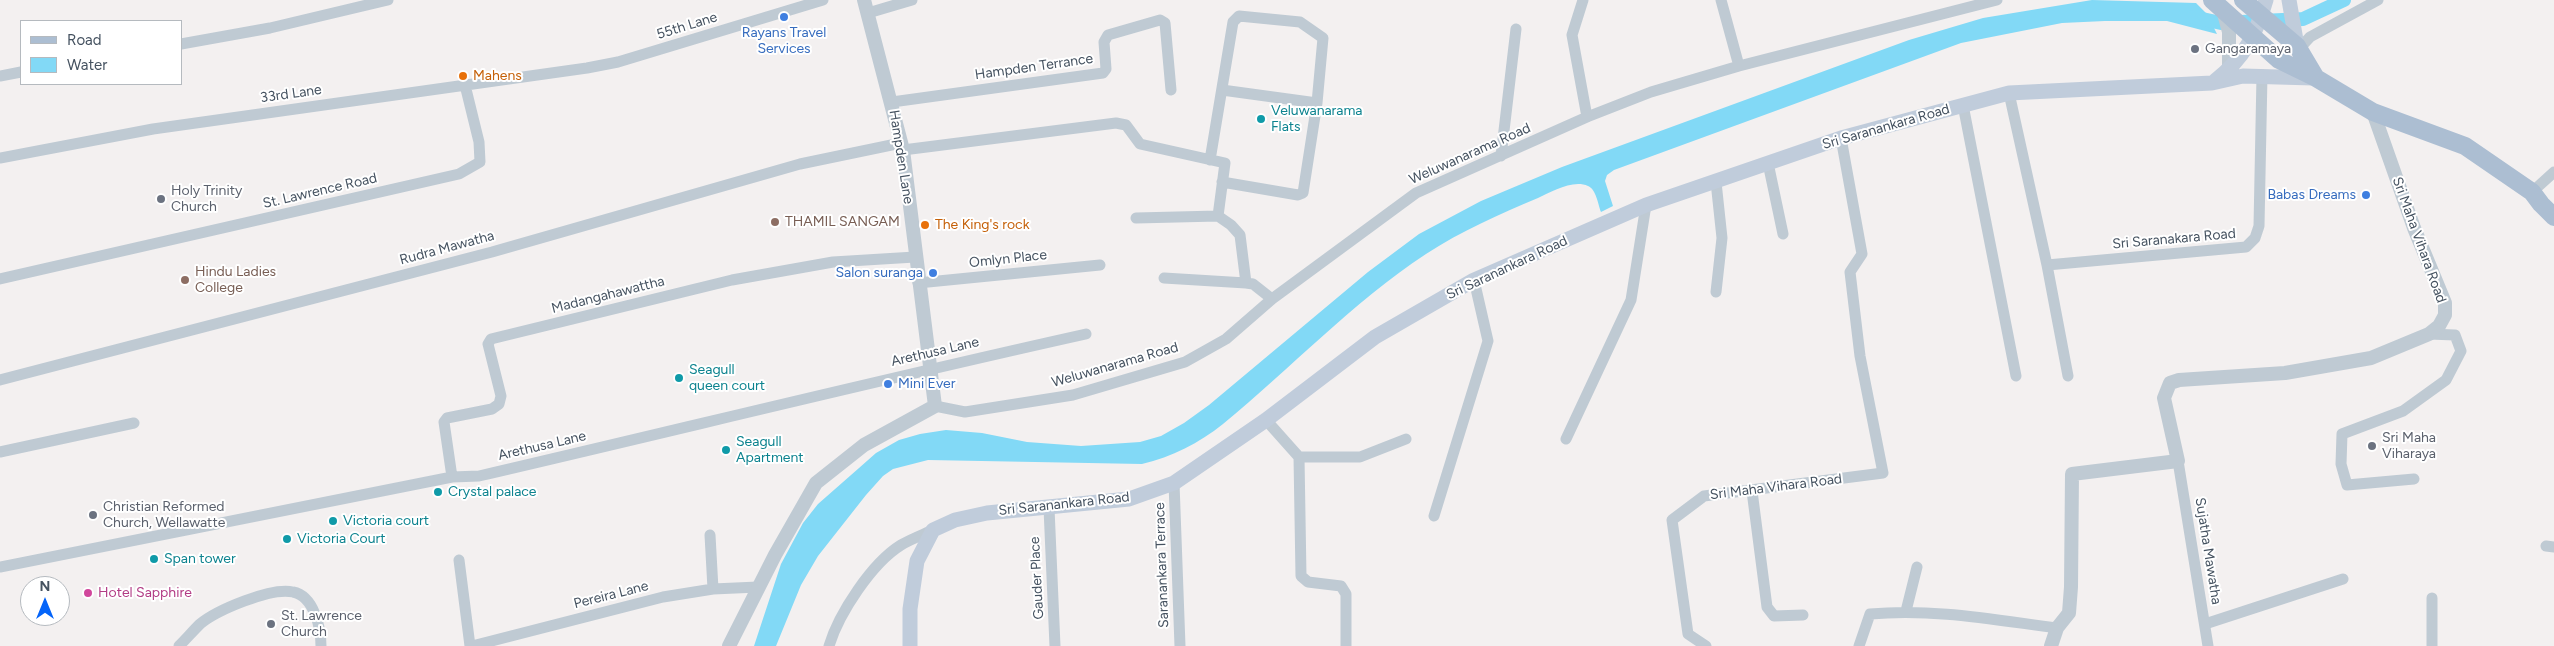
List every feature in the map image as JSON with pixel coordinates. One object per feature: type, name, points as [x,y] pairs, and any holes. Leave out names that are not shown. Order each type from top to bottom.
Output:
[{"type":"main road","points":[[2244,0],[2264,5],[2298,47],[2316,78]]},
{"type":"main road","points":[[2289,1],[2298,47]]},
{"type":"main road","points":[[2217,4],[2279,60],[2316,78],[2373,112],[2465,146],[2532,192],[2554,217]]},
{"type":"main road","points":[[2212,83],[2229,70],[2246,50],[2264,5]]},
{"type":"main road","name":"Sri Saranankara Road","points":[[933,530],[955,520],[987,513],[1129,499],[1174,483],[1266,420],[1375,337],[1474,280],[1646,205],[1841,138],[2009,93],[2212,83],[2243,76],[2262,75],[2316,78]]},
{"type":"main road","points":[[910,646],[910,608],[917,560],[933,530]]},
{"type":"street","points":[[182,44],[270,28],[388,0]]},
{"type":"street","name":"55th Lane","points":[[587,68],[618,62],[823,0]]},
{"type":"street","points":[[866,6],[912,0]]},
{"type":"street","points":[[1583,0],[1572,35],[1588,117]]},
{"type":"street","points":[[1721,0],[1739,66]]},
{"type":"street","name":"Weluwanarama Road","points":[[935,406],[966,412],[1073,395],[1185,362],[1226,339],[1272,299],[1416,193],[1588,117],[1651,92],[1739,66],[1997,0]]},
{"type":"street","points":[[2298,47],[2310,37],[2378,0]]},
{"type":"street","points":[[2217,4],[2230,32],[2229,70]]},
{"type":"street","name":"Hampden Lane","points":[[866,6],[902,146],[935,406]]},
{"type":"street","points":[[1218,216],[1222,182],[1225,163],[1210,160],[1233,22],[1239,16],[1300,22],[1323,38],[1317,103],[1303,193],[1298,195],[1222,182]]},
{"type":"street","name":"Hampden Terrance","points":[[892,102],[1102,73],[1106,69],[1104,42],[1108,35],[1160,20],[1165,23],[1170,90]]},
{"type":"street","points":[[1501,156],[1516,29]]},
{"type":"street","name":"33rd Lane","points":[[0,158],[153,129],[587,68]]},
{"type":"street","points":[[0,76],[20,72]]},
{"type":"street","name":"Sri Saranakara Road","points":[[2047,265],[2246,247],[2255,238],[2259,226],[2262,75]]},
{"type":"street","name":"St. Lawrence Road","points":[[0,280],[459,174],[480,162],[480,142],[465,85]]},
{"type":"street","points":[[1222,90],[1317,103]]},
{"type":"street","points":[[2009,93],[2047,265],[2068,376]]},
{"type":"street","points":[[1963,105],[2016,376]]},
{"type":"street","name":"Sri Maha Vihara Road","points":[[2178,460],[2164,398],[2170,383],[2179,380],[2285,373],[2371,358],[2429,334],[2439,326],[2445,316],[2445,303],[2414,228],[2373,112]]},
{"type":"street","name":"Rudra Mawatha","points":[[0,380],[492,252],[800,164],[902,146],[1116,123],[1126,125],[1140,144],[1210,160]]},
{"type":"street","name":"Sri Maha Vihara Road","points":[[1706,646],[1688,634],[1672,520],[1704,496],[1883,473],[1860,356],[1850,272],[1862,254],[1841,138]]},
{"type":"street","points":[[1768,163],[1783,234]]},
{"type":"street","points":[[2532,192],[2554,172]]},
{"type":"street","points":[[1716,182],[1722,238],[1716,292]]},
{"type":"street","points":[[1566,438],[1630,300],[1646,205]]},
{"type":"street","points":[[1136,218],[1218,216],[1231,225],[1240,235],[1246,283]]},
{"type":"street","name":"Madangahawattha","points":[[452,477],[444,422],[447,418],[492,409],[500,404],[501,396],[488,344],[491,339],[732,280],[833,262],[915,257]]},
{"type":"street","name":"Omlyn Place","points":[[918,283],[1100,265]]},
{"type":"street","points":[[1164,278],[1253,284],[1272,299]]},
{"type":"street","points":[[1434,516],[1488,341],[1474,280]]},
{"type":"street","name":"Arethusa Lane","points":[[0,567],[452,477],[489,474],[718,421],[929,368],[1086,334]]},
{"type":"street","points":[[2414,480],[2347,485],[2340,464],[2342,434],[2403,411],[2446,380],[2460,351],[2455,335],[2429,334]]},
{"type":"street","points":[[729,646],[758,587],[816,483],[864,444],[935,406]]},
{"type":"street","points":[[1266,420],[1299,457],[1301,576],[1308,582],[1341,586],[1346,594],[1346,646]]},
{"type":"street","points":[[0,452],[134,423]]},
{"type":"street","points":[[1299,457],[1360,457],[1406,439]]},
{"type":"street","points":[[2051,646],[2057,628],[2069,613],[2072,474],[2178,460]]},
{"type":"street","name":"Sujatha Mawatha","points":[[2178,460],[2208,646]]},
{"type":"street","name":"Saranankara Terrace","points":[[1174,483],[1180,646]]},
{"type":"street","points":[[1752,491],[1767,607],[1774,616],[1802,615]]},
{"type":"street","name":"Gauder Place","points":[[1049,508],[1055,646]]},
{"type":"street","points":[[829,646],[833,632],[878,564],[901,545],[933,530]]},
{"type":"street","points":[[710,534],[713,589]]},
{"type":"street","points":[[459,560],[471,646]]},
{"type":"street","points":[[1906,611],[1917,567]]},
{"type":"street","points":[[2205,624],[2343,579]]},
{"type":"street","name":"Pereira Lane","points":[[471,646],[663,597],[713,589],[758,587]]},
{"type":"street","points":[[179,646],[202,623],[236,603],[261,595],[293,592],[303,597],[317,618],[321,646]]},
{"type":"street","points":[[2432,598],[2432,646]]},
{"type":"street","points":[[1859,646],[1870,614],[1906,611],[1945,613],[2057,628]]},
{"type":"water","points":[[2092,0],[2196,3],[2207,14],[2217,34],[2167,21],[2105,21],[2062,23],[1961,43],[1614,170],[1607,175],[1605,181],[1613,206],[1601,212],[1595,193],[1588,186],[1576,184],[1556,190],[1481,223],[1426,254],[1373,293],[1223,424],[1195,443],[1174,453],[1142,464],[928,460],[893,469],[883,476],[866,495],[818,556],[801,585],[776,646],[754,646],[781,564],[803,523],[818,504],[876,453],[899,440],[946,430],[982,433],[1027,442],[1081,446],[1140,442],[1161,436],[1184,423],[1209,405],[1368,272],[1419,234],[1481,201],[1562,167],[1909,40],[1983,18]]},
{"type":"waterway","points":[[2193,17],[2221,23],[2303,19],[2344,0]]},
{"type":"place","name":"Rayans Travel Services","points":[[784,17]]},
{"type":"place","name":"Gangaramaya","points":[[2195,49]]},
{"type":"place","name":"Mahens","points":[[463,76]]},
{"type":"place","name":"Veluwanarama Flats","points":[[1261,119]]},
{"type":"place","name":"Babas Dreams","points":[[2366,195]]},
{"type":"place","name":"Holy Trinity Church","points":[[161,199]]},
{"type":"place","name":"THAMIL SANGAM","points":[[775,222]]},
{"type":"place","name":"The King's rock","points":[[925,225]]},
{"type":"place","name":"Salon suranga","points":[[933,273]]},
{"type":"place","name":"Hindu Ladies College","points":[[185,280]]},
{"type":"place","name":"Seagull queen court","points":[[679,378]]},
{"type":"place","name":"Mini Ever","points":[[888,384]]},
{"type":"place","name":"Sri Maha Viharaya","points":[[2372,446]]},
{"type":"place","name":"Seagull Apartment","points":[[726,450]]},
{"type":"place","name":"Crystal palace","points":[[438,492]]},
{"type":"place","name":"Christian Reformed Church, Wellawatte","points":[[93,515]]},
{"type":"place","name":"Victoria court","points":[[333,521]]},
{"type":"place","name":"Victoria Court","points":[[287,539]]},
{"type":"place","name":"Span tower","points":[[154,559]]},
{"type":"place","name":"Hotel Sapphire","points":[[88,593]]},
{"type":"place","name":"St. Lawrence Church","points":[[271,624]]}]
